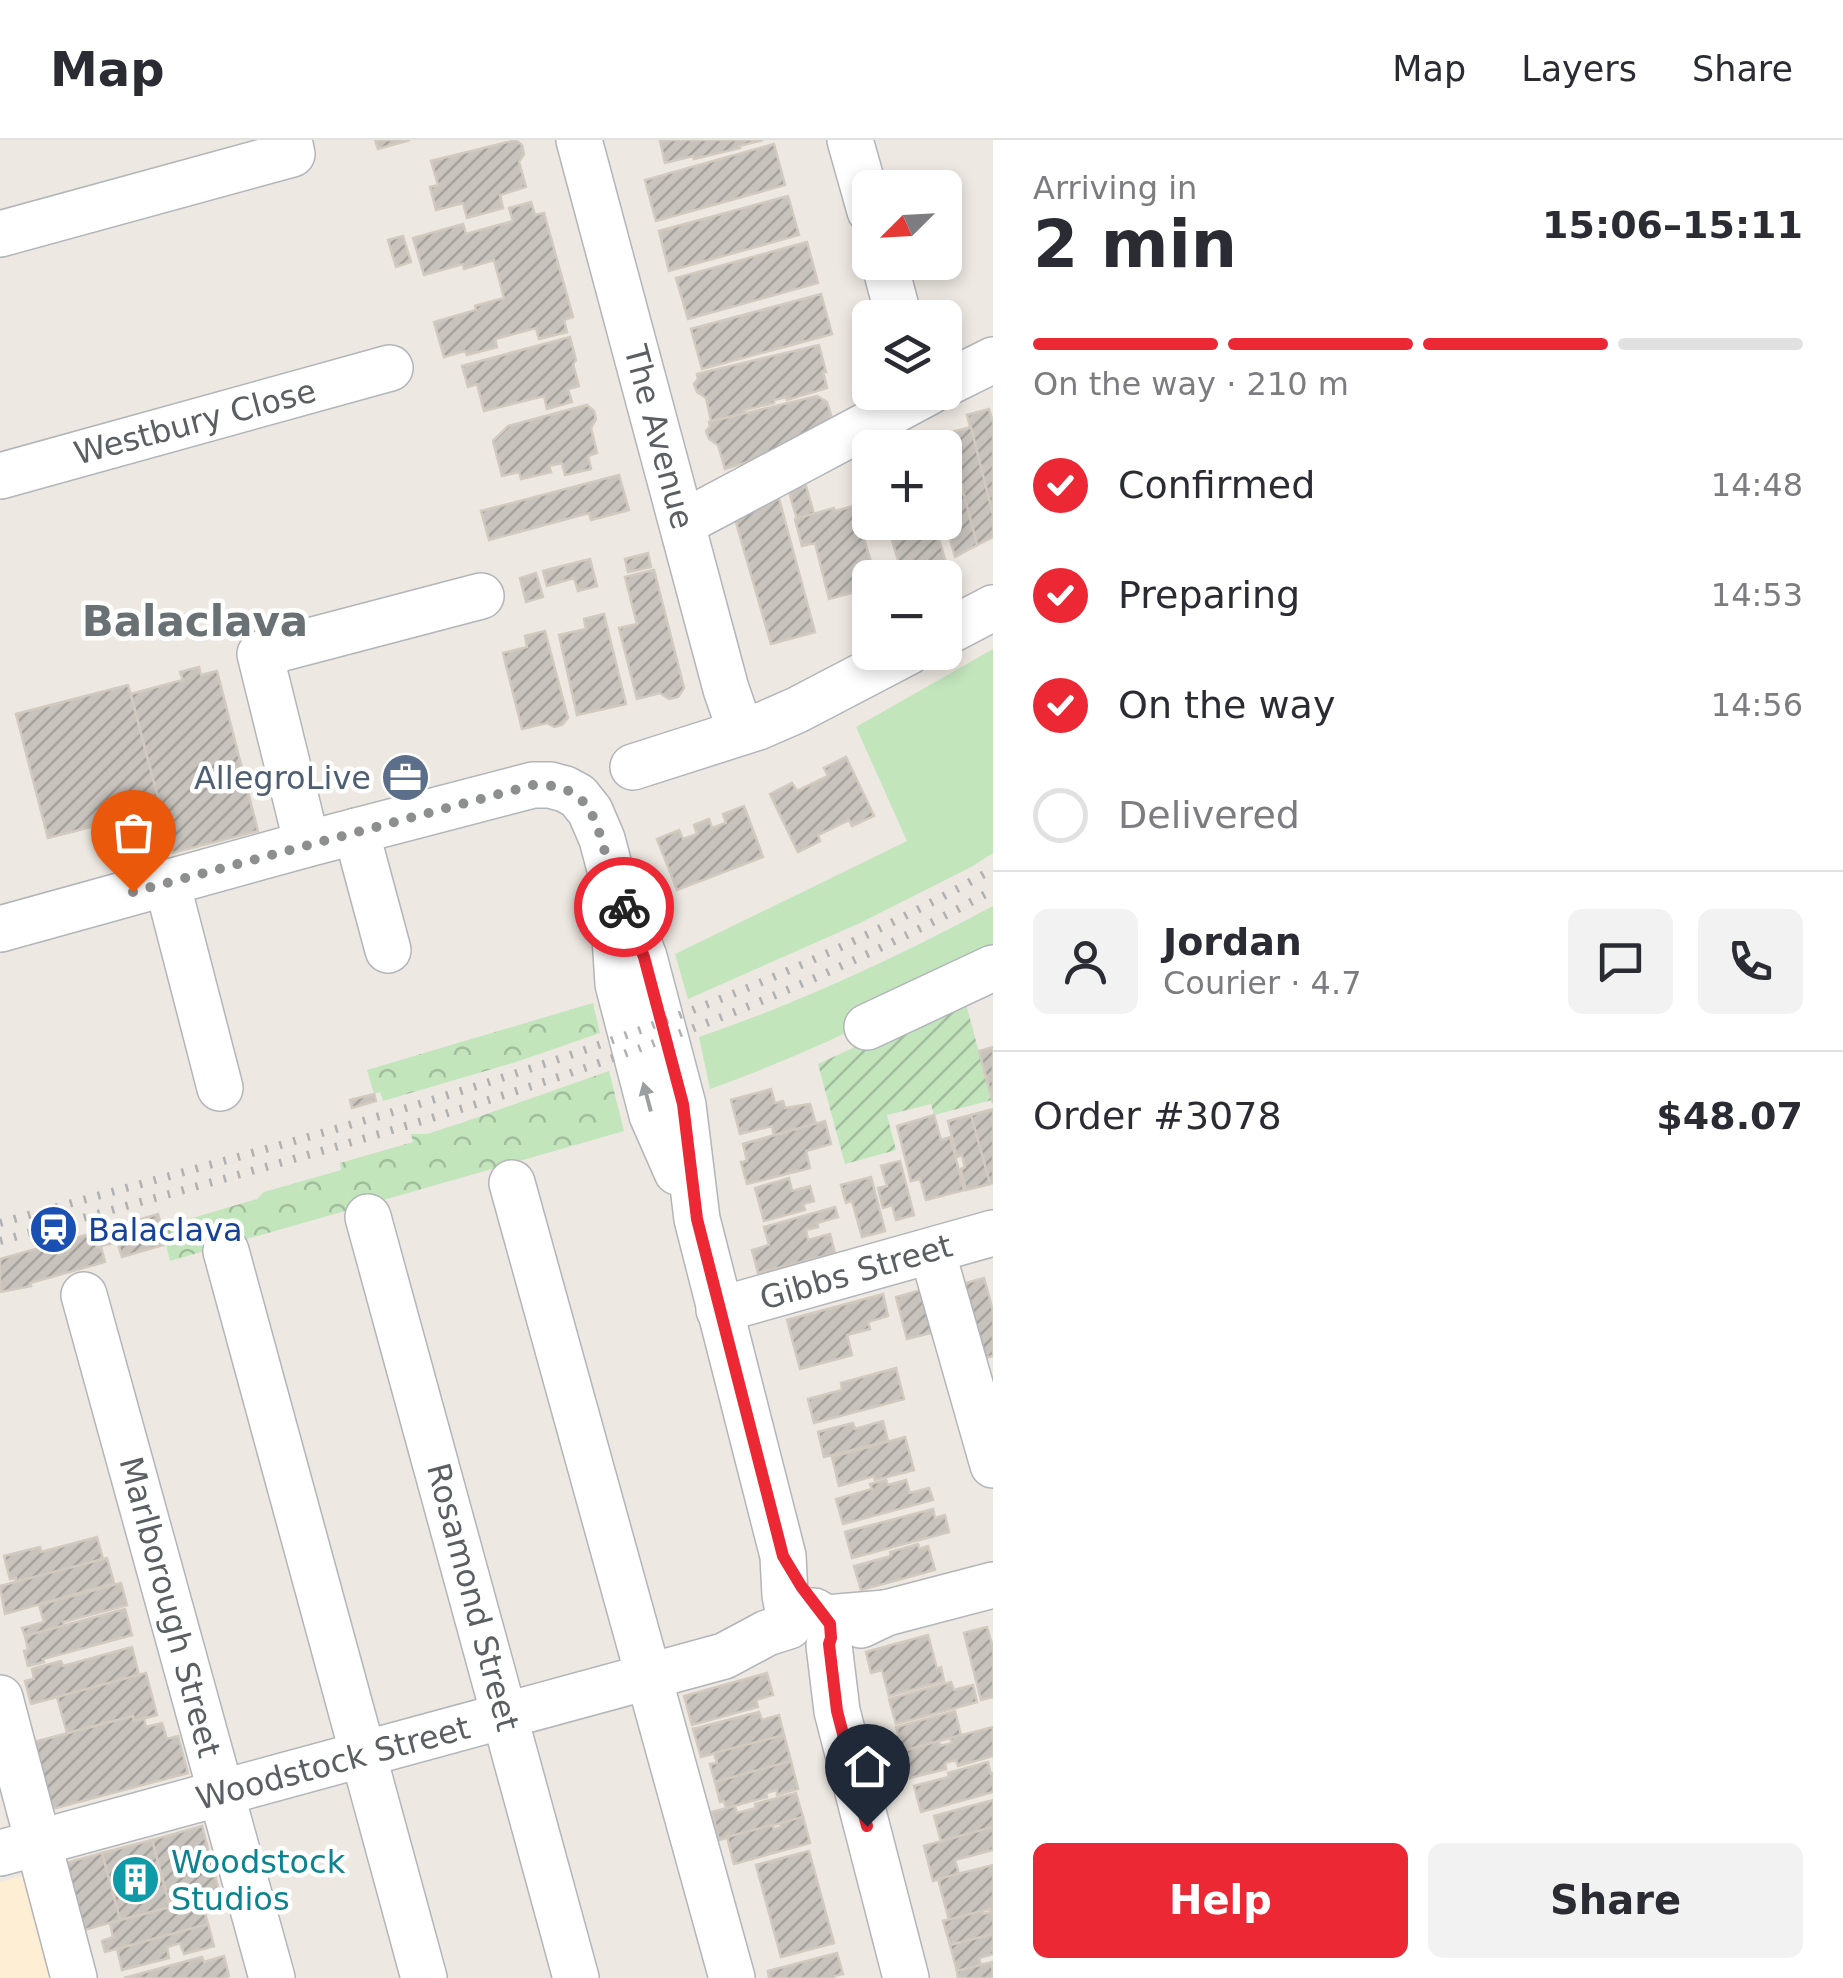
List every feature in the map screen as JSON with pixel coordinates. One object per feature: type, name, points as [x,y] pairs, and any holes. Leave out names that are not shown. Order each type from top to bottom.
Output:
[{"type":"street","points":[[0,234],[292,154],[289,140]]},
{"type":"street","name":"The Avenue","points":[[579,140],[741,732]]},
{"type":"street","points":[[850,140],[858,170]]},
{"type":"street","points":[[962,376],[993,360]]},
{"type":"street","name":"Westbury Close","points":[[0,476],[390,368]]},
{"type":"street","points":[[683,523],[895,410]]},
{"type":"street","points":[[308,844],[260,654],[481,596]]},
{"type":"street","points":[[962,625],[993,608]]},
{"type":"street","points":[[633,768],[797,710],[874,670]]},
{"type":"street","points":[[0,929],[533,785],[550,784],[586,804],[644,957],[683,1104],[697,1219],[783,1556],[785,1595],[810,1633],[837,1711],[906,1978]]},
{"type":"street","points":[[356,831],[388,950]]},
{"type":"street","points":[[167,883],[220,1088]]},
{"type":"street","points":[[867,1026],[993,968]]},
{"type":"street","points":[[512,1184],[732,1978]]},
{"type":"street","name":"Rosamond Street","points":[[368,1217],[576,1978]]},
{"type":"street","name":"Gibbs Street","points":[[719,1310],[993,1233]]},
{"type":"street","points":[[226,1250],[424,1978]]},
{"type":"street","points":[[932,1251],[986,1410],[993,1464]]},
{"type":"street","name":"Marlborough Street","points":[[84,1294],[272,1978]]},
{"type":"street","name":"Woodstock Street","points":[[19,1848],[650,1678],[724,1656],[767,1633],[810,1633],[993,1585]]},
{"type":"street","points":[[0,1698],[19,1848],[74,1978]]},
{"type":"shaded area","points":[[37,1872],[65,1978],[0,1978],[0,1882]]},
{"type":"green space","points":[[993,649],[993,853],[860,923],[688,999],[675,954],[907,841],[856,727]]},
{"type":"green space","points":[[993,906],[993,958],[854,1029],[710,1089],[699,1037],[849,978]]},
{"type":"green space","points":[[964,997],[992,1100],[934,1115],[931,1104],[887,1115],[896,1150],[845,1164],[818,1064]]},
{"type":"green space","points":[[593,1003],[600,1033],[383,1101],[380,1092],[374,1094],[367,1070]]},
{"type":"green space","points":[[609,1071],[624,1131],[170,1261],[162,1227],[341,1170],[340,1163],[413,1142],[411,1134],[427,1134]]},
{"type":"building","points":[[375,140],[410,140],[378,149]]},
{"type":"building","points":[[516,140],[524,154],[519,162],[526,187],[500,195],[503,208],[467,218],[463,203],[436,210],[430,187],[438,185],[431,161]]},
{"type":"building","points":[[763,140],[665,163],[660,141]]},
{"type":"building","points":[[774,144],[785,185],[656,221],[645,180]]},
{"type":"building","points":[[788,196],[799,235],[669,271],[659,231]]},
{"type":"building","points":[[531,202],[535,215],[544,213],[573,317],[564,320],[567,332],[539,339],[536,328],[495,339],[497,347],[444,357],[434,322],[504,298],[494,260],[424,275],[413,238],[463,224],[466,234],[513,221],[509,208]]},
{"type":"building","points":[[403,236],[411,262],[396,267],[388,240]]},
{"type":"building","points":[[807,242],[818,283],[688,319],[676,278]]},
{"type":"building","points":[[821,294],[832,334],[702,369],[691,329]]},
{"type":"building","points":[[570,337],[579,386],[568,389],[572,402],[547,409],[544,396],[484,411],[477,384],[468,387],[462,366]]},
{"type":"building","points":[[819,345],[827,388],[711,421],[706,398],[694,384],[697,374]]},
{"type":"building","points":[[817,396],[827,402],[831,415],[825,425],[786,450],[725,469],[718,445],[706,431],[709,422]]},
{"type":"building","points":[[587,405],[596,419],[591,428],[597,453],[588,456],[591,469],[565,475],[562,463],[549,466],[551,472],[521,479],[519,472],[502,476],[493,441],[508,426]]},
{"type":"building","points":[[989,409],[993,422],[993,515],[967,415]]},
{"type":"building","points":[[971,427],[993,515],[993,537],[977,545],[962,487],[960,430]]},
{"type":"building","points":[[619,475],[629,510],[591,520],[589,513],[489,540],[481,511]]},
{"type":"building","points":[[801,481],[814,514],[797,519],[789,492]]},
{"type":"building","points":[[962,487],[977,545],[955,557],[950,540],[962,540]]},
{"type":"building","points":[[778,495],[815,632],[771,644],[733,512]]},
{"type":"building","points":[[852,507],[852,540],[864,540],[870,560],[852,560],[852,593],[829,599],[815,543],[802,546],[795,519],[834,508],[835,511]]},
{"type":"building","points":[[892,540],[939,540],[945,560],[898,560]]},
{"type":"building","points":[[648,553],[651,567],[628,572],[625,559]]},
{"type":"building","points":[[590,559],[597,586],[578,591],[574,578],[547,586],[543,571]]},
{"type":"building","points":[[654,570],[684,688],[678,697],[669,699],[660,693],[637,699],[619,628],[637,624],[625,577]]},
{"type":"building","points":[[536,573],[543,597],[526,602],[520,578]]},
{"type":"building","points":[[604,614],[626,704],[577,715],[559,635],[586,629],[584,619]]},
{"type":"building","points":[[545,631],[568,718],[554,727],[547,723],[522,729],[503,653],[527,647],[525,636]]},
{"type":"building","points":[[199,667],[201,675],[217,671],[258,831],[172,853],[131,694],[183,680],[180,672]]},
{"type":"building","points":[[128,685],[161,809],[48,838],[16,714]]},
{"type":"building","points":[[846,757],[874,816],[852,826],[849,820],[818,835],[820,841],[798,852],[770,794],[792,783],[797,791],[828,776],[824,768]]},
{"type":"building","points":[[744,806],[763,857],[677,890],[657,839],[679,830],[683,839],[697,834],[694,825],[709,819],[712,828],[726,823],[723,814]]},
{"type":"building","points":[[993,1047],[993,1103],[979,1051]]},
{"type":"building","points":[[771,1089],[775,1103],[783,1101],[785,1108],[810,1104],[816,1124],[774,1135],[772,1126],[740,1134],[731,1100]]},
{"type":"building","points":[[374,1094],[376,1101],[352,1108],[350,1100]]},
{"type":"building","points":[[993,1109],[993,1183],[990,1184],[971,1115]]},
{"type":"building","points":[[934,1115],[941,1140],[950,1137],[964,1190],[926,1200],[920,1179],[911,1181],[897,1126]]},
{"type":"building","points":[[971,1115],[990,1184],[966,1190],[962,1155],[957,1157],[948,1121]]},
{"type":"building","points":[[825,1121],[831,1144],[806,1151],[810,1168],[747,1184],[741,1162],[747,1161],[743,1144]]},
{"type":"building","points":[[900,1161],[914,1215],[896,1220],[892,1205],[883,1208],[878,1188],[887,1186],[881,1166]]},
{"type":"building","points":[[871,1177],[885,1231],[862,1237],[852,1201],[846,1203],[841,1185]]},
{"type":"building","points":[[789,1178],[792,1191],[810,1186],[814,1201],[803,1204],[805,1210],[764,1221],[755,1188]]},
{"type":"building","points":[[835,1207],[838,1217],[806,1230],[808,1240],[830,1234],[835,1253],[758,1273],[752,1250],[769,1245],[764,1227]]},
{"type":"building","points":[[158,1214],[161,1225],[97,1247],[93,1233]]},
{"type":"building","points":[[161,1225],[167,1244],[122,1257],[116,1238]]},
{"type":"building","points":[[93,1233],[105,1262],[0,1292],[0,1259]]},
{"type":"building","points":[[984,1278],[993,1311],[993,1356],[970,1362],[959,1285]]},
{"type":"building","points":[[935,1286],[946,1329],[907,1339],[896,1297]]},
{"type":"building","points":[[883,1294],[888,1316],[868,1322],[870,1329],[847,1335],[852,1355],[800,1369],[787,1320]]},
{"type":"building","points":[[896,1368],[904,1399],[814,1423],[808,1399],[842,1390],[841,1383]]},
{"type":"building","points":[[883,1421],[888,1441],[824,1457],[818,1432],[853,1423],[855,1429]]},
{"type":"building","points":[[905,1437],[914,1470],[839,1486],[832,1457]]},
{"type":"building","points":[[886,1480],[888,1485],[906,1480],[910,1493],[929,1488],[933,1500],[843,1524],[836,1499],[872,1489],[870,1484]]},
{"type":"building","points":[[933,1509],[935,1518],[945,1515],[949,1532],[852,1558],[845,1532]]},
{"type":"building","points":[[97,1537],[103,1559],[16,1582],[16,1578],[10,1579],[4,1556],[40,1547],[41,1552]]},
{"type":"building","points":[[918,1544],[919,1549],[928,1546],[935,1570],[861,1590],[854,1566]]},
{"type":"building","points":[[107,1558],[114,1583],[5,1614],[0,1586]]},
{"type":"building","points":[[121,1583],[127,1605],[25,1636],[22,1628],[44,1622],[39,1605]]},
{"type":"building","points":[[125,1609],[132,1635],[28,1666],[25,1636]]},
{"type":"building","points":[[987,1627],[993,1648],[993,1697],[981,1700],[964,1633]]},
{"type":"building","points":[[928,1635],[944,1681],[889,1696],[882,1670],[871,1673],[866,1652]]},
{"type":"building","points":[[132,1647],[139,1675],[31,1704],[25,1681],[34,1679],[32,1669],[61,1661],[63,1666]]},
{"type":"building","points":[[146,1673],[157,1715],[134,1721],[133,1716],[67,1733],[57,1697]]},
{"type":"building","points":[[767,1673],[773,1695],[756,1700],[758,1707],[692,1725],[684,1696]]},
{"type":"building","points":[[951,1682],[954,1690],[973,1685],[977,1702],[896,1724],[889,1699]]},
{"type":"building","points":[[955,1711],[961,1735],[903,1751],[896,1727]]},
{"type":"building","points":[[759,1712],[762,1720],[779,1715],[784,1735],[701,1757],[693,1729]]},
{"type":"building","points":[[133,1716],[134,1721],[144,1718],[146,1727],[162,1723],[167,1739],[178,1736],[188,1773],[37,1813],[19,1746]]},
{"type":"building","points":[[993,1727],[993,1756],[958,1766],[956,1760],[945,1763],[946,1769],[910,1778],[903,1751],[939,1741],[940,1746],[952,1743],[950,1738]]},
{"type":"building","points":[[784,1735],[791,1761],[715,1782],[710,1764],[717,1763],[714,1753]]},
{"type":"building","points":[[791,1761],[798,1789],[777,1795],[777,1790],[766,1793],[767,1797],[726,1808],[724,1801],[720,1802],[715,1782]]},
{"type":"building","points":[[988,1762],[993,1773],[993,1792],[921,1812],[914,1786]]},
{"type":"building","points":[[796,1793],[803,1817],[719,1840],[712,1812],[735,1806],[737,1813]]},
{"type":"building","points":[[993,1800],[993,1827],[941,1841],[934,1816]]},
{"type":"building","points":[[803,1817],[810,1843],[734,1864],[727,1837],[772,1825],[774,1829],[781,1827],[780,1823]]},
{"type":"building","points":[[202,1826],[220,1894],[170,1907],[152,1840]]},
{"type":"building","points":[[993,1827],[993,1850],[955,1860],[959,1874],[933,1881],[924,1846]]},
{"type":"building","name":"Woodstock Studios","points":[[152,1840],[170,1907],[120,1920],[102,1853]]},
{"type":"building","points":[[809,1851],[834,1943],[781,1957],[756,1865]]},
{"type":"building","points":[[102,1853],[120,1920],[70,1934],[51,1867]]},
{"type":"building","points":[[993,1865],[993,1908],[949,1920],[938,1879]]},
{"type":"building","points":[[201,1899],[208,1924],[105,1952],[102,1941],[113,1937],[110,1923]]},
{"type":"building","points":[[993,1908],[993,1934],[950,1945],[943,1921],[991,1912]]},
{"type":"building","points":[[208,1924],[214,1946],[184,1954],[180,1943],[167,1947],[169,1958],[122,1970],[117,1949]]},
{"type":"building","points":[[993,1934],[993,1954],[979,1958],[981,1965],[957,1971],[950,1945]]},
{"type":"building","points":[[837,1953],[843,1974],[834,1978],[769,1978],[768,1971]]},
{"type":"building","points":[[224,1956],[229,1976],[223,1978],[124,1978],[202,1957],[204,1962]]},
{"type":"building","points":[[992,1962],[993,1978],[958,1978],[957,1971]]},
{"type":"railway","points":[[0,1223],[382,1115],[632,1033],[755,985],[876,931],[993,869]]},
{"type":"railway","points":[[0,1241],[381,1133],[632,1051],[755,1004],[875,950],[993,890]]},
{"type":"way so far","points":[[133,892],[533,785],[550,784],[578,796],[586,804],[598,825],[610,873],[624,907]]},
{"type":"place","name":"AllegroLive","points":[[406,778]]},
{"type":"place","name":"Balaclava","points":[[53,1230]]},
{"type":"place","name":"Woodstock Studios","points":[[136,1880]]},
{"type":"district","name":"Balaclava","points":[[195,621]]},
{"type":"route","points":[[624,907],[644,957],[683,1104],[697,1219],[783,1556],[832,1631],[829,1644],[837,1711],[867,1826]]}]
